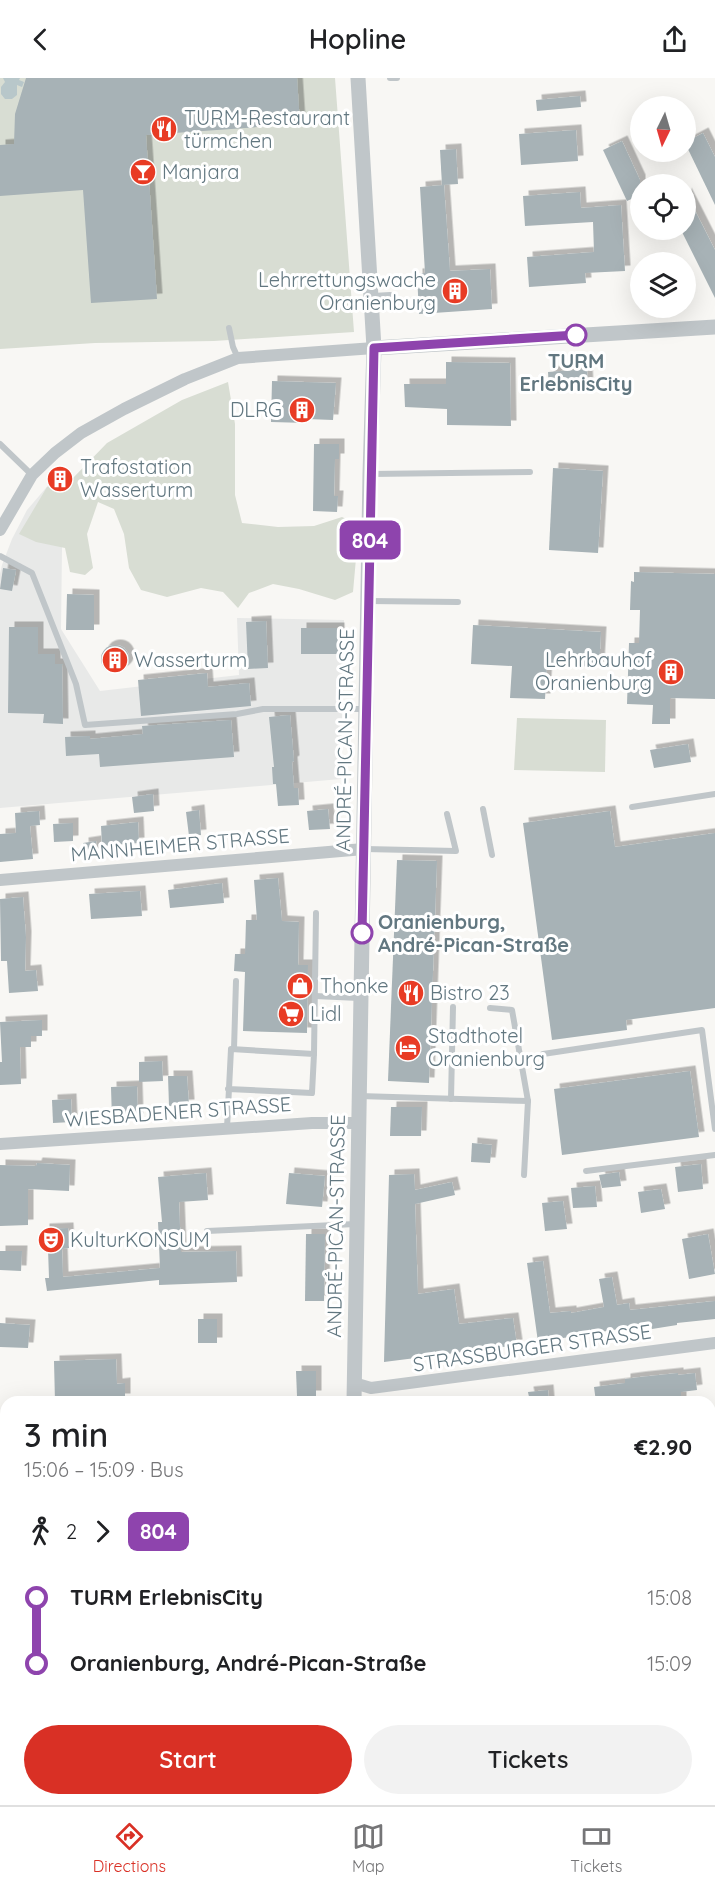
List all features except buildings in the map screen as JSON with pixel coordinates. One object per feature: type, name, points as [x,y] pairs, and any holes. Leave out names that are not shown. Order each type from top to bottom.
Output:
[{"type":"street","name":"ANDRÉ-PICAN-STRASSE","points":[[354,1396],[374,348],[358,78]]},
{"type":"street","points":[[0,530],[32,475],[81,433],[124,409],[238,358],[715,327]]},
{"type":"street","name":"MANNHEIMER STRASSE","points":[[0,880],[364,849]]},
{"type":"street","name":"WIESBADENER STRASSE","points":[[0,1144],[312,1123],[358,1124]]},
{"type":"street","name":"STRASSBURGER STRASSE","points":[[354,1383],[371,1388],[715,1343]]},
{"type":"lane","points":[[390,78],[397,78]]},
{"type":"lane","points":[[372,296],[390,295]]},
{"type":"lane","points":[[229,328],[238,358]]},
{"type":"lane","points":[[0,444],[32,475]]},
{"type":"lane","points":[[370,474],[530,472]]},
{"type":"lane","points":[[0,556],[32,573],[76,684],[85,725],[237,714],[263,709],[367,709]]},
{"type":"lane","points":[[369,602],[458,603]]},
{"type":"lane","points":[[632,807],[715,794]]},
{"type":"lane","points":[[483,809],[492,855]]},
{"type":"lane","points":[[364,849],[456,851],[447,814]]},
{"type":"lane","points":[[228,1089],[312,1093],[316,913]]},
{"type":"lane","points":[[234,1049],[236,981]]},
{"type":"lane","points":[[315,996],[361,998]]},
{"type":"lane","points":[[451,1099],[453,1007]]},
{"type":"lane","points":[[490,1008],[512,1010],[528,1101],[524,1175]]},
{"type":"lane","points":[[543,1054],[702,1030],[715,1129]]},
{"type":"lane","points":[[227,1128],[231,1048],[314,1053]]},
{"type":"lane","points":[[359,1096],[528,1101]]},
{"type":"lane","points":[[586,1171],[715,1155]]},
{"type":"lane","points":[[207,1231],[357,1224]]},
{"type":"shaded area","points":[[0,78],[335,78],[354,332],[214,341],[95,343],[0,349]]},
{"type":"shaded area","points":[[3,78],[20,78],[19,80],[24,82],[22,87],[17,85],[17,95],[12,99],[5,99],[1,94],[1,87],[5,82]]},
{"type":"shaded area","points":[[228,382],[235,424],[235,495],[242,523],[278,527],[314,526],[342,517],[359,525],[353,592],[335,600],[273,584],[249,593],[238,608],[223,592],[201,588],[167,597],[141,590],[129,568],[124,534],[114,509],[98,502],[87,534],[93,568],[85,575],[70,572],[65,548],[36,542],[19,534],[47,487],[73,478],[107,443],[182,400]]},
{"type":"shaded area","points":[[63,468],[61,629],[100,691],[239,675],[237,618],[344,620],[341,779],[0,808],[0,574],[12,539],[27,510]]},
{"type":"shaded area","points":[[517,718],[606,720],[605,772],[514,770]]},
{"type":"bus line","name":"804","points":[[362,933],[374,348],[576,335]]},
{"type":"place","name":"TURM-Restaurant türmchen","points":[[164,129]]},
{"type":"place","name":"Manjara","points":[[143,172]]},
{"type":"place","name":"Lehrrettungswache Oranienburg","points":[[455,291]]},
{"type":"place","name":"TURM ErlebnisCity","points":[[576,335]]},
{"type":"place","name":"DLRG","points":[[302,410]]},
{"type":"place","name":"Trafostation Wasserturm","points":[[60,479]]},
{"type":"place","name":"Wasserturm","points":[[115,660]]},
{"type":"place","name":"Lehrbauhof Oranienburg","points":[[671,672]]},
{"type":"place","name":"Oranienburg, André-Pican-Straße","points":[[362,933]]},
{"type":"place","name":"Thonke","points":[[300,986]]},
{"type":"place","name":"Bistro 23","points":[[411,993]]},
{"type":"place","name":"Lidl","points":[[291,1014]]},
{"type":"place","name":"Stadthotel Oranienburg","points":[[408,1048]]},
{"type":"place","name":"KulturKONSUM","points":[[51,1240]]}]
